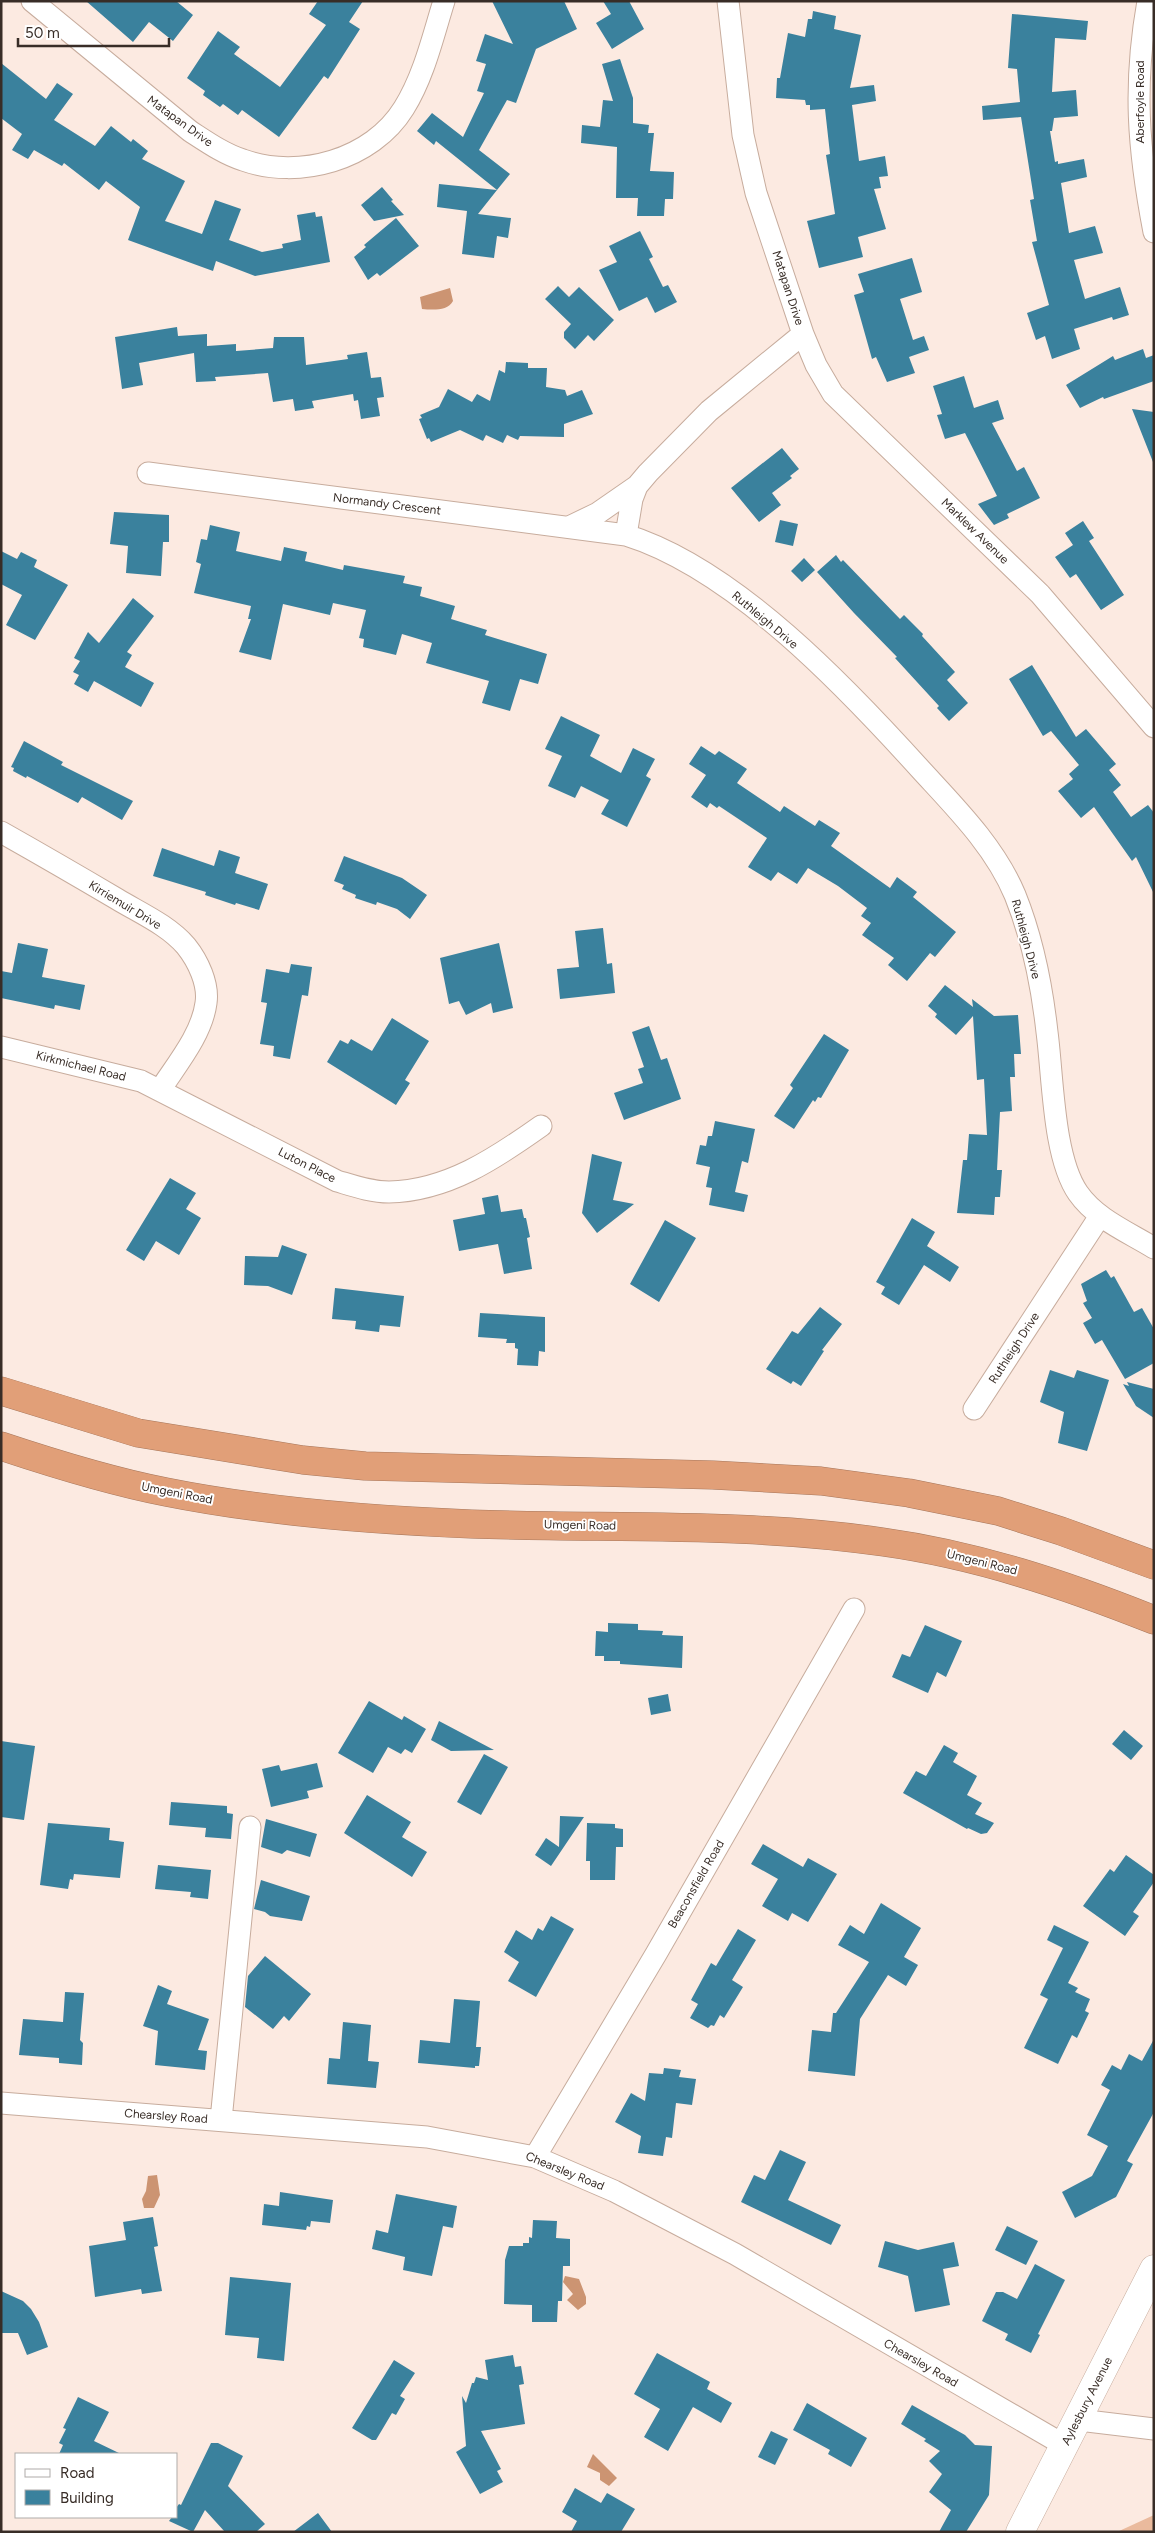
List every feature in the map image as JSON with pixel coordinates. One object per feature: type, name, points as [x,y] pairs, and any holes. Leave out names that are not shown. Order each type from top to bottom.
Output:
[{"type":"highway","points":[[1,1391],[138,1433],[303,1460],[365,1466],[713,1475],[821,1481],[909,1494],[998,1511],[1102,1545],[1154,1565]]},
{"type":"highway","name":"Umgeni Road","points":[[1,1446],[90,1474],[165,1492],[257,1507],[471,1524],[750,1530],[884,1542],[1009,1568],[1154,1620]]},
{"type":"street","name":"Matapan Drive","points":[[32,1],[190,131],[214,147],[243,160],[267,166],[291,168],[336,161],[367,144],[396,118],[412,92],[444,1]]},
{"type":"street","name":"Matapan Drive","points":[[626,535],[628,515],[637,486],[648,472],[709,411],[803,334],[756,193],[748,160],[743,135],[728,1]]},
{"type":"street","name":"Aberfoyle Road","points":[[1148,1],[1141,38],[1138,128],[1144,179],[1154,232]]},
{"type":"street","name":"Marklew Avenue","points":[[803,334],[816,365],[833,394],[1040,594],[1154,727]]},
{"type":"street","name":"Normandy Crescent","points":[[148,473],[626,535]]},
{"type":"street","points":[[569,527],[598,513],[637,486]]},
{"type":"street","name":"Ruthleigh Drive","points":[[626,535],[648,543],[694,566],[724,586],[771,623],[874,718],[970,825],[990,852],[1015,896],[1034,962],[1047,1029],[1063,1160],[1078,1193],[1100,1216],[974,1410]]},
{"type":"street","name":"Kirriemuir Drive","points":[[1,832],[160,924],[186,946],[194,959],[206,988],[206,1002],[200,1023],[187,1049],[160,1090]]},
{"type":"street","name":"Kirkmichael Road","points":[[1,1047],[110,1072],[141,1081],[160,1090]]},
{"type":"street","name":"Luton Place","points":[[160,1090],[337,1181],[363,1189],[389,1192],[415,1189],[452,1180],[491,1160],[542,1126]]},
{"type":"street","points":[[1100,1216],[1154,1248]]},
{"type":"street","name":"Beaconsfield Road","points":[[535,2157],[656,1954],[854,1609]]},
{"type":"street","points":[[221,2120],[250,1827]]},
{"type":"street","name":"Chearsley Road","points":[[1,2103],[427,2137],[535,2157],[614,2191],[735,2254],[1064,2445]]},
{"type":"street","name":"Aylesbury Avenue","points":[[1020,2532],[1064,2445],[1079,2420],[1154,2269]]},
{"type":"street","points":[[1079,2420],[1154,2429]]},
{"type":"shaded area","points":[[450,288],[453,301],[448,307],[435,310],[422,309],[420,297]]},
{"type":"shaded area","points":[[157,2175],[160,2195],[154,2208],[144,2208],[142,2199],[146,2191],[148,2176]]},
{"type":"shaded area","points":[[565,2276],[579,2279],[586,2297],[586,2304],[578,2310],[567,2300],[573,2294],[563,2282]]},
{"type":"shaded area","points":[[593,2454],[617,2478],[609,2486],[600,2480],[600,2473],[587,2467]]},
{"type":"shaded area","points":[[1154,2515],[1154,2532],[1117,2532]]},
{"type":"building","points":[[86,1],[176,1],[193,15],[173,41],[149,22],[133,42]]},
{"type":"building","points":[[318,1],[363,1],[349,22],[360,29],[328,79],[324,76],[279,137],[242,110],[238,115],[223,104],[220,107],[203,95],[205,91],[187,78],[218,31],[240,47],[234,54],[280,87],[326,25],[309,14]]},
{"type":"building","points":[[492,1],[564,1],[577,29],[536,49],[516,103],[507,100],[479,150],[510,174],[497,190],[436,141],[434,145],[417,131],[432,113],[463,137],[484,93],[477,91],[486,64],[476,61],[485,34],[513,44]]},
{"type":"building","points":[[603,1],[629,1],[644,29],[612,49],[596,23],[611,14]]},
{"type":"building","points":[[813,11],[836,16],[834,29],[861,35],[850,88],[874,85],[876,101],[852,105],[859,161],[885,156],[888,176],[879,177],[881,188],[874,189],[886,229],[858,237],[863,257],[819,268],[807,221],[835,214],[826,155],[830,154],[825,109],[810,110],[810,105],[806,105],[805,100],[776,98],[777,78],[780,78],[788,33],[805,37],[808,19],[812,19]]},
{"type":"building","points":[[1012,14],[1088,21],[1086,40],[1055,38],[1052,92],[1076,90],[1078,116],[1054,118],[1052,131],[1050,131],[1055,162],[1058,161],[1058,164],[1084,159],[1087,177],[1061,183],[1069,233],[1095,226],[1103,253],[1074,260],[1085,299],[1120,287],[1129,315],[1113,320],[1112,317],[1074,329],[1080,349],[1052,359],[1045,336],[1036,340],[1027,313],[1049,305],[1032,242],[1037,241],[1030,200],[1034,199],[1021,117],[983,120],[982,106],[1020,102],[1017,69],[1008,68]]},
{"type":"building","points":[[620,59],[633,98],[633,123],[649,125],[648,133],[654,133],[650,171],[674,172],[673,199],[665,199],[664,216],[637,216],[638,198],[616,198],[617,147],[581,143],[582,125],[600,127],[603,100],[613,101],[602,64]]},
{"type":"building","points":[[1,63],[46,99],[57,83],[73,94],[54,120],[95,146],[111,126],[131,142],[133,139],[148,151],[142,159],[185,181],[165,221],[202,234],[215,200],[241,209],[229,240],[262,252],[283,248],[282,244],[301,240],[297,215],[315,212],[316,217],[322,216],[330,262],[255,276],[216,261],[213,271],[128,240],[140,207],[106,181],[99,190],[64,163],[62,166],[34,150],[28,159],[12,150],[22,134],[1,118]]},
{"type":"building","points":[[439,184],[497,190],[478,214],[511,218],[508,238],[497,236],[494,258],[462,254],[467,211],[437,207]]},
{"type":"building","points":[[382,187],[393,200],[391,201],[404,215],[374,221],[361,205]]},
{"type":"building","points":[[396,218],[419,246],[380,276],[377,273],[368,280],[354,257],[366,247],[364,245]]},
{"type":"building","points":[[640,231],[653,257],[649,259],[663,287],[668,285],[677,302],[655,313],[647,297],[619,311],[599,270],[617,262],[609,246]]},
{"type":"building","points":[[912,258],[922,292],[900,299],[913,340],[924,336],[929,350],[909,357],[915,373],[887,382],[876,357],[872,359],[854,295],[864,292],[858,274]]},
{"type":"building","points":[[558,286],[569,297],[579,287],[614,320],[594,341],[588,335],[575,349],[564,338],[564,332],[571,324],[545,299]]},
{"type":"building","points":[[177,327],[178,336],[207,334],[207,346],[236,344],[236,351],[273,348],[274,337],[304,337],[306,365],[348,359],[347,355],[367,352],[371,378],[381,377],[384,397],[377,398],[380,416],[361,419],[358,400],[354,401],[353,394],[312,401],[314,408],[295,411],[293,399],[273,402],[268,373],[215,377],[216,381],[196,382],[194,353],[139,363],[143,385],[122,389],[115,337]]},
{"type":"building","points":[[1143,349],[1146,358],[1154,355],[1154,381],[1104,399],[1103,397],[1080,408],[1066,385],[1113,356],[1115,360]]},
{"type":"building","points":[[506,362],[528,363],[528,368],[547,368],[546,387],[565,390],[567,396],[582,390],[593,414],[564,424],[564,437],[520,436],[518,440],[507,435],[503,443],[486,435],[483,441],[460,430],[431,442],[429,438],[427,439],[419,419],[422,418],[420,415],[439,407],[448,389],[472,402],[477,394],[490,401],[499,370],[505,373]]},
{"type":"building","points":[[964,376],[974,408],[998,400],[1004,419],[992,423],[1017,471],[1024,467],[1040,498],[1007,514],[1009,518],[994,525],[978,504],[997,496],[965,433],[945,439],[937,415],[942,414],[933,386]]},
{"type":"building","points":[[1132,409],[1154,412],[1154,462],[1153,462]]},
{"type":"building","points":[[782,448],[799,469],[790,476],[792,478],[772,493],[781,505],[759,522],[731,488]]},
{"type":"building","points":[[114,512],[169,515],[169,542],[163,542],[161,576],[126,573],[128,546],[110,544]]},
{"type":"building","points":[[780,520],[798,524],[793,546],[775,542]]},
{"type":"building","points":[[1083,521],[1094,538],[1089,541],[1124,595],[1101,610],[1076,574],[1070,578],[1055,557],[1073,545],[1065,533]]},
{"type":"building","points":[[210,525],[240,532],[236,551],[281,561],[284,547],[307,552],[305,561],[343,570],[344,565],[405,576],[403,583],[422,587],[420,596],[455,606],[451,619],[487,630],[485,635],[547,654],[538,684],[520,679],[510,711],[482,703],[489,681],[426,663],[432,643],[402,634],[396,655],[363,647],[364,639],[359,638],[366,610],[333,603],[330,615],[283,604],[271,660],[239,652],[251,619],[248,619],[251,606],[194,593],[201,564],[196,562],[201,539],[207,540]]},
{"type":"building","points":[[1,551],[17,559],[21,552],[37,560],[34,567],[68,585],[35,640],[6,625],[22,595],[1,584]]},
{"type":"building","points":[[836,555],[900,619],[904,615],[955,672],[947,680],[968,703],[949,721],[937,708],[939,706],[895,658],[897,657],[817,572]]},
{"type":"building","points":[[804,558],[815,570],[802,582],[791,571]]},
{"type":"building","points":[[133,598],[154,616],[127,652],[132,655],[125,667],[154,683],[141,707],[94,681],[88,692],[74,684],[79,675],[73,672],[80,661],[74,658],[88,632],[99,643]]},
{"type":"building","points":[[1032,665],[1076,737],[1086,729],[1116,764],[1109,770],[1121,785],[1113,792],[1131,817],[1148,805],[1154,813],[1154,894],[1136,857],[1132,861],[1094,807],[1081,818],[1058,791],[1073,779],[1069,774],[1079,765],[1051,731],[1043,736],[1009,679]]},
{"type":"building","points":[[561,716],[600,735],[590,756],[621,773],[633,748],[655,759],[646,776],[651,779],[627,827],[601,814],[609,800],[581,786],[575,798],[548,786],[562,756],[545,749]]},
{"type":"building","points":[[24,741],[63,762],[61,765],[133,801],[122,820],[82,797],[78,803],[27,776],[26,778],[13,771],[14,768],[11,767]]},
{"type":"building","points":[[701,746],[715,755],[719,751],[747,769],[737,783],[780,812],[784,806],[815,826],[819,820],[840,833],[831,846],[890,888],[897,877],[917,892],[913,897],[956,932],[935,957],[930,953],[907,981],[888,965],[894,958],[862,935],[871,923],[861,916],[867,908],[838,886],[808,868],[797,884],[778,872],[771,881],[748,867],[767,838],[719,806],[717,808],[710,803],[707,808],[691,797],[706,775],[689,764]]},
{"type":"building","points":[[162,848],[214,866],[219,850],[240,857],[235,873],[268,884],[259,910],[236,903],[235,905],[205,895],[206,892],[153,876]]},
{"type":"building","points":[[344,856],[402,878],[427,895],[410,919],[397,909],[377,902],[376,905],[355,898],[356,895],[342,889],[344,885],[334,881]]},
{"type":"building","points":[[603,928],[607,964],[612,963],[615,993],[560,999],[557,969],[579,967],[575,931]]},
{"type":"building","points":[[18,943],[48,949],[42,977],[85,985],[80,1010],[55,1005],[54,1009],[1,998],[1,971],[12,973]]},
{"type":"building","points":[[499,943],[513,1008],[493,1013],[491,1003],[466,1015],[459,1001],[449,1004],[440,958]]},
{"type":"building","points":[[291,964],[312,967],[308,996],[302,995],[290,1059],[273,1056],[274,1046],[260,1044],[267,1003],[261,1002],[266,969],[289,973]]},
{"type":"building","points":[[945,985],[973,1007],[972,999],[994,1016],[1018,1015],[1021,1054],[1014,1054],[1015,1077],[1010,1077],[1012,1111],[1000,1112],[997,1170],[1002,1170],[1000,1197],[995,1197],[994,1215],[957,1213],[963,1160],[967,1160],[969,1134],[987,1135],[984,1079],[977,1080],[973,1016],[956,1035],[935,1017],[937,1014],[928,1006]]},
{"type":"building","points":[[392,1018],[429,1041],[405,1080],[410,1083],[396,1105],[327,1062],[340,1040],[348,1044],[351,1039],[372,1051]]},
{"type":"building","points":[[649,1026],[661,1060],[667,1058],[681,1099],[624,1120],[614,1093],[643,1083],[638,1069],[644,1067],[632,1032]]},
{"type":"building","points":[[824,1034],[849,1050],[821,1098],[818,1097],[815,1102],[813,1100],[794,1129],[774,1116],[793,1088],[790,1085]]},
{"type":"building","points":[[715,1121],[755,1129],[748,1163],[742,1161],[735,1192],[748,1195],[744,1212],[709,1205],[712,1188],[706,1187],[710,1167],[696,1164],[700,1145],[706,1146],[708,1136],[712,1136]]},
{"type":"building","points":[[592,1154],[622,1162],[613,1200],[634,1204],[597,1233],[582,1213]]},
{"type":"building","points":[[170,1178],[196,1193],[186,1209],[201,1218],[179,1255],[156,1241],[144,1261],[126,1250]]},
{"type":"building","points":[[498,1195],[501,1212],[522,1209],[530,1237],[527,1238],[532,1269],[504,1274],[498,1244],[459,1251],[453,1220],[485,1214],[482,1198]]},
{"type":"building","points":[[912,1218],[935,1232],[927,1246],[959,1267],[950,1282],[924,1265],[899,1305],[881,1294],[885,1287],[876,1282]]},
{"type":"building","points":[[665,1220],[696,1238],[659,1302],[630,1284]]},
{"type":"building","points":[[282,1245],[307,1254],[292,1295],[268,1286],[244,1285],[245,1256],[278,1257]]},
{"type":"building","points":[[1106,1270],[1111,1278],[1114,1276],[1134,1312],[1142,1308],[1154,1329],[1154,1363],[1125,1379],[1102,1340],[1095,1344],[1083,1323],[1092,1318],[1083,1303],[1087,1301],[1081,1284]]},
{"type":"building","points":[[335,1288],[404,1296],[400,1327],[380,1325],[379,1332],[355,1329],[356,1321],[332,1319]]},
{"type":"building","points":[[820,1307],[842,1324],[822,1350],[824,1351],[801,1386],[793,1381],[791,1384],[766,1369],[792,1331],[798,1334]]},
{"type":"building","points":[[480,1313],[545,1317],[545,1352],[539,1351],[538,1366],[517,1365],[518,1349],[515,1348],[515,1343],[506,1343],[507,1339],[478,1337]]},
{"type":"building","points":[[1050,1370],[1074,1378],[1077,1370],[1109,1380],[1087,1451],[1058,1443],[1064,1412],[1040,1402]]},
{"type":"building","points":[[1127,1382],[1154,1389],[1154,1418],[1136,1406],[1123,1384],[1129,1386]]},
{"type":"building","points":[[608,1623],[638,1624],[638,1630],[663,1631],[662,1635],[683,1636],[682,1668],[620,1664],[620,1661],[604,1661],[604,1656],[595,1656],[596,1631],[608,1632]]},
{"type":"building","points":[[925,1625],[962,1641],[946,1677],[937,1672],[928,1693],[892,1677],[902,1654],[910,1657]]},
{"type":"building","points":[[668,1694],[671,1711],[651,1715],[648,1698]]},
{"type":"building","points":[[369,1701],[402,1720],[404,1716],[426,1729],[412,1753],[405,1749],[401,1754],[388,1747],[373,1773],[338,1753]]},
{"type":"building","points":[[439,1721],[494,1750],[451,1751],[431,1740]]},
{"type":"building","points":[[1124,1730],[1143,1746],[1131,1760],[1112,1744]]},
{"type":"building","points":[[1,1741],[35,1746],[24,1820],[1,1817]]},
{"type":"building","points":[[944,1745],[958,1753],[953,1762],[977,1776],[967,1795],[982,1803],[975,1814],[994,1823],[987,1833],[981,1834],[967,1829],[903,1793],[916,1771],[926,1776]]},
{"type":"building","points":[[484,1754],[508,1767],[481,1815],[457,1802]]},
{"type":"building","points":[[317,1763],[323,1787],[307,1791],[309,1798],[271,1807],[262,1769],[279,1765],[281,1771]]},
{"type":"building","points":[[367,1795],[411,1822],[402,1837],[427,1852],[412,1877],[344,1833]]},
{"type":"building","points":[[171,1802],[227,1806],[227,1813],[233,1814],[231,1839],[205,1837],[206,1828],[169,1825]]},
{"type":"building","points":[[560,1816],[584,1817],[551,1866],[535,1855],[546,1838],[559,1847]]},
{"type":"building","points":[[266,1819],[317,1834],[310,1857],[287,1850],[282,1854],[261,1847]]},
{"type":"building","points":[[48,1823],[110,1828],[109,1840],[124,1842],[120,1878],[74,1874],[73,1880],[70,1879],[68,1889],[40,1885]]},
{"type":"building","points":[[587,1823],[615,1824],[615,1828],[623,1829],[623,1847],[616,1847],[615,1880],[590,1880],[590,1861],[586,1861]]},
{"type":"building","points":[[763,1844],[803,1867],[808,1858],[837,1874],[808,1922],[792,1913],[788,1921],[762,1906],[778,1879],[751,1864]]},
{"type":"building","points":[[1126,1855],[1154,1875],[1154,1882],[1133,1912],[1139,1916],[1125,1936],[1083,1906],[1110,1869],[1114,1872]]},
{"type":"building","points":[[158,1865],[211,1870],[208,1899],[190,1897],[191,1892],[155,1889]]},
{"type":"building","points":[[261,1880],[310,1896],[302,1921],[270,1916],[265,1912],[254,1909]]},
{"type":"building","points":[[881,1903],[921,1928],[904,1957],[918,1965],[906,1986],[888,1975],[860,2019],[855,2076],[808,2071],[812,2030],[831,2032],[833,2013],[836,2013],[869,1962],[838,1945],[850,1925],[864,1934]]},
{"type":"building","points":[[551,1916],[574,1929],[536,1997],[508,1981],[519,1962],[504,1952],[516,1930],[532,1940],[538,1928],[543,1931]]},
{"type":"building","points":[[1054,1925],[1089,1942],[1068,1983],[1078,1988],[1075,1992],[1090,1999],[1085,2011],[1089,2013],[1077,2038],[1072,2035],[1058,2064],[1024,2048],[1048,1999],[1040,1995],[1063,1948],[1047,1940]]},
{"type":"building","points":[[738,1929],[756,1940],[732,1980],[743,1987],[724,2018],[720,2015],[714,2026],[711,2025],[708,2028],[690,2018],[698,2004],[691,2000],[711,1963],[716,1966]]},
{"type":"building","points":[[265,1956],[311,1994],[289,2021],[284,2016],[273,2029],[245,2007],[248,1976]]},
{"type":"building","points":[[158,1985],[172,1991],[167,2004],[209,2019],[198,2050],[207,2051],[205,2070],[155,2065],[158,2031],[143,2026]]},
{"type":"building","points":[[65,1992],[84,1993],[80,2040],[83,2043],[82,2065],[59,2063],[59,2058],[19,2055],[23,2019],[63,2022]]},
{"type":"building","points":[[454,1999],[480,2001],[476,2047],[481,2047],[479,2066],[475,2066],[475,2068],[418,2063],[420,2040],[450,2043]]},
{"type":"building","points":[[343,2022],[371,2025],[368,2061],[379,2062],[376,2088],[327,2084],[329,2058],[340,2059]]},
{"type":"building","points":[[1154,2039],[1154,2112],[1127,2161],[1133,2164],[1116,2197],[1075,2218],[1062,2192],[1092,2176],[1108,2146],[1087,2135],[1110,2090],[1101,2085],[1112,2065],[1121,2070],[1129,2054],[1142,2061]]},
{"type":"building","points":[[664,2068],[681,2070],[679,2077],[696,2079],[692,2105],[676,2103],[672,2138],[666,2137],[663,2156],[638,2153],[641,2136],[615,2122],[631,2093],[645,2101],[649,2073],[663,2074]]},
{"type":"building","points":[[780,2150],[806,2162],[788,2200],[841,2225],[831,2245],[741,2202],[754,2175],[765,2180]]},
{"type":"building","points":[[280,2192],[333,2200],[330,2223],[311,2221],[310,2227],[307,2226],[306,2230],[262,2225],[264,2204],[279,2206]]},
{"type":"building","points":[[396,2194],[457,2206],[453,2228],[443,2226],[432,2276],[403,2270],[405,2257],[372,2249],[376,2230],[388,2233]]},
{"type":"building","points":[[153,2217],[158,2246],[154,2247],[162,2291],[142,2294],[141,2289],[95,2297],[89,2246],[126,2240],[123,2222]]},
{"type":"building","points":[[533,2220],[557,2221],[556,2238],[570,2239],[570,2266],[563,2266],[562,2301],[558,2301],[557,2322],[532,2322],[532,2305],[504,2304],[505,2260],[509,2246],[523,2246],[523,2243],[529,2243],[529,2237],[532,2238]]},
{"type":"building","points":[[1007,2226],[1038,2241],[1026,2265],[995,2250]]},
{"type":"building","points":[[885,2241],[918,2250],[954,2242],[959,2266],[943,2269],[950,2305],[915,2312],[908,2276],[878,2267]]},
{"type":"building","points":[[1035,2264],[1065,2280],[1038,2334],[1040,2335],[1031,2353],[1005,2340],[1008,2334],[982,2321],[996,2292],[1003,2292],[1017,2299]]},
{"type":"building","points":[[230,2277],[291,2283],[284,2361],[257,2358],[259,2338],[225,2335]]},
{"type":"building","points":[[1,2291],[23,2301],[31,2309],[39,2322],[48,2347],[27,2355],[18,2333],[1,2333]]},
{"type":"building","points":[[657,2353],[710,2382],[707,2389],[732,2403],[721,2423],[693,2407],[668,2451],[644,2437],[660,2409],[634,2394]]},
{"type":"building","points":[[513,2355],[515,2367],[521,2366],[524,2384],[519,2385],[525,2424],[481,2431],[501,2469],[497,2471],[503,2482],[480,2494],[456,2452],[466,2446],[462,2396],[466,2403],[472,2383],[474,2383],[476,2377],[488,2380],[485,2360]]},
{"type":"building","points":[[394,2360],[415,2373],[400,2396],[405,2399],[396,2415],[392,2413],[376,2440],[372,2440],[352,2428]]},
{"type":"building","points":[[78,2397],[109,2412],[94,2441],[119,2453],[59,2453],[63,2445],[59,2443],[66,2429],[63,2428]]},
{"type":"building","points":[[807,2403],[867,2438],[851,2467],[828,2454],[830,2450],[793,2430]]},
{"type":"building","points":[[912,2405],[965,2435],[975,2445],[992,2446],[989,2495],[966,2532],[939,2532],[951,2510],[929,2492],[942,2474],[929,2461],[940,2451],[924,2441],[926,2439],[901,2424]]},
{"type":"building","points":[[771,2431],[788,2439],[775,2465],[758,2457]]},
{"type":"building","points":[[211,2443],[218,2443],[243,2456],[228,2486],[265,2524],[256,2532],[225,2532],[205,2510],[193,2532],[169,2521],[171,2518],[178,2518],[178,2505],[181,2505]]},
{"type":"building","points":[[575,2488],[601,2503],[607,2493],[635,2509],[621,2532],[571,2532],[577,2521],[562,2512]]},
{"type":"building","points":[[318,2513],[332,2532],[293,2532]]}]
